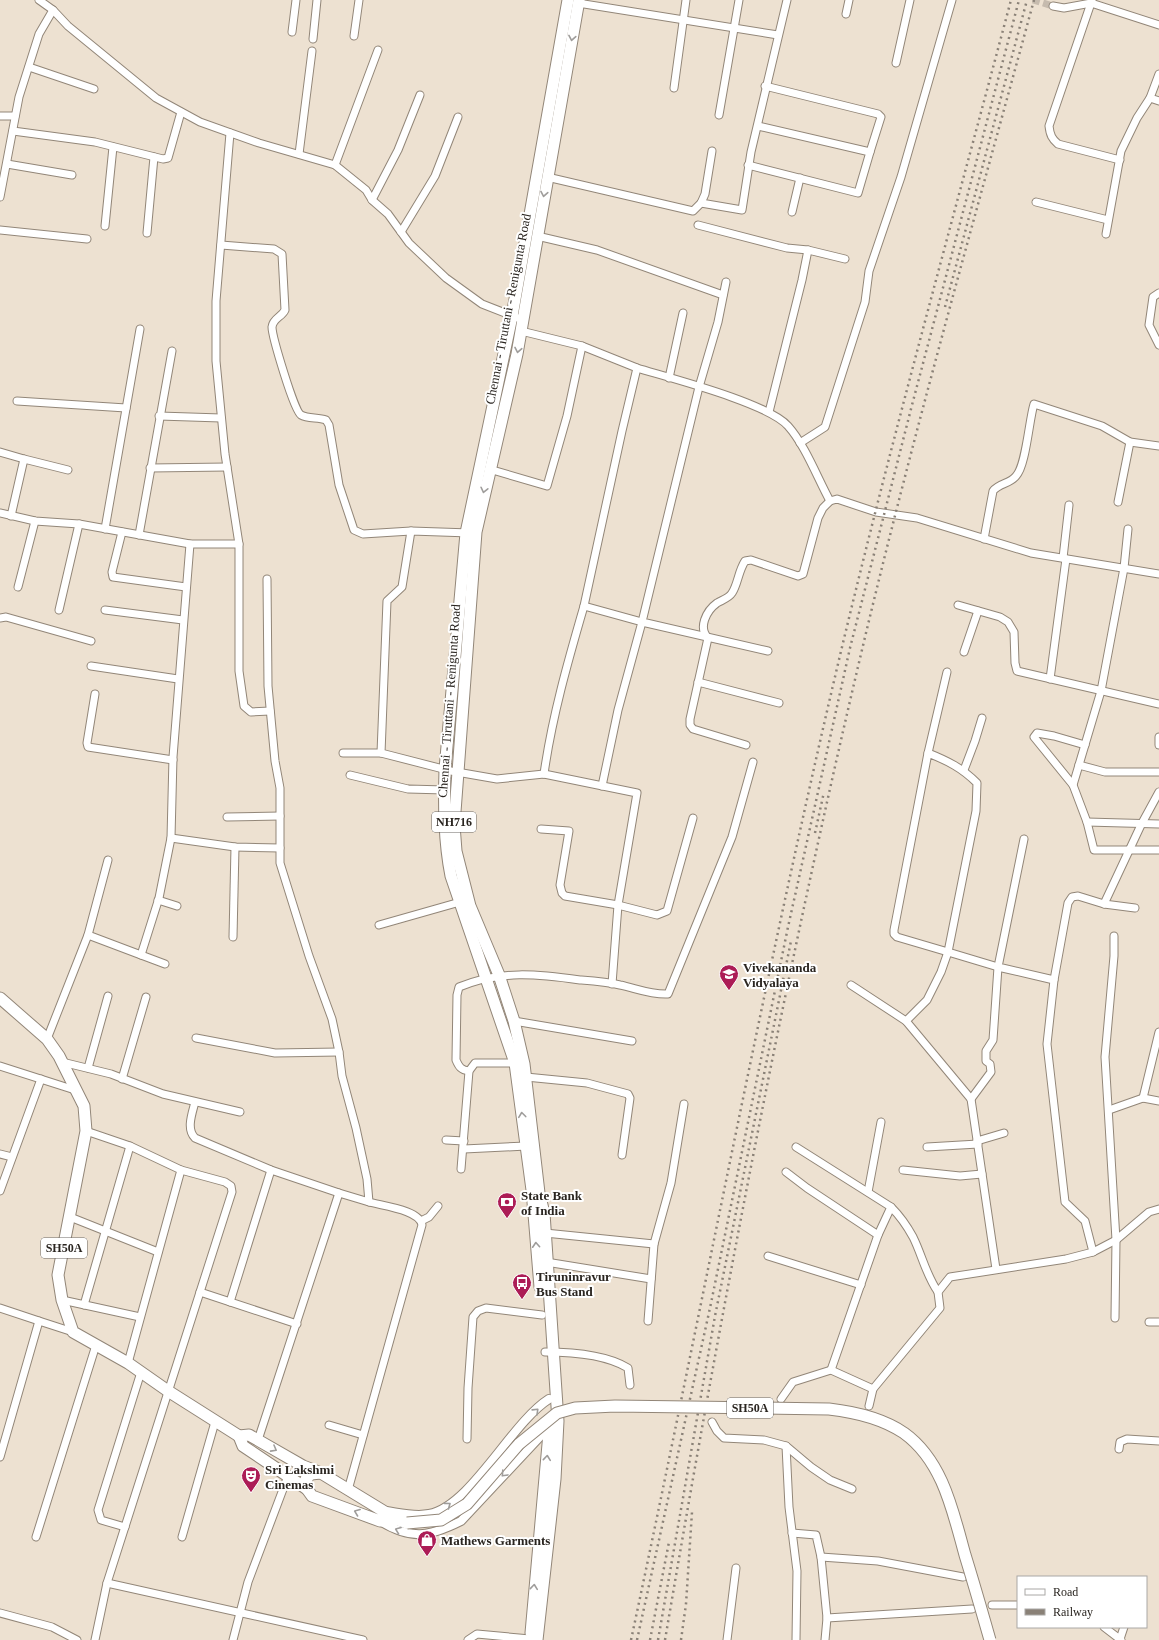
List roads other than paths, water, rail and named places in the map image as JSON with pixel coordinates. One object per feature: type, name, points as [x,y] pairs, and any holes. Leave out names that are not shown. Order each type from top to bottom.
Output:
[{"type":"main road","name":"Chennai - Tiruttani - Renigunta Road","points":[[533,1640],[555,1480],[558,1421],[549,1352],[542,1315],[532,1190],[526,1146],[514,1021],[499,975],[470,906],[456,851],[454,825],[471,533],[489,469],[537,236],[575,1]]},
{"type":"main road","name":"Chennai - Tiruttani - Renigunta Road","points":[[533,1640],[550,1426],[545,1233],[526,1077],[519,1064],[486,978],[451,876],[446,850],[445,769],[471,533],[519,323],[575,1]]},
{"type":"main road","name":"SH50A","points":[[0,998],[47,1039],[62,1062],[84,1106],[86,1132],[58,1275],[62,1300],[73,1332]]},
{"type":"main road","points":[[73,1332],[128,1363],[168,1391],[238,1436],[243,1446],[307,1489],[312,1496],[382,1516]]},
{"type":"main road","name":"SH50A","points":[[382,1516],[403,1522],[441,1520],[467,1504],[519,1444],[557,1413],[569,1410],[614,1406],[830,1409],[855,1412],[881,1421],[904,1433],[921,1448],[932,1465],[948,1494],[990,1640]]},
{"type":"main road","points":[[238,1436],[249,1435],[303,1466],[321,1473],[348,1490],[382,1516]]},
{"type":"main road","points":[[307,1489],[306,1479],[311,1474],[321,1473]]},
{"type":"street","points":[[39,0],[53,10],[68,26],[156,98],[181,112],[200,122],[230,133],[334,165],[366,190],[372,200],[388,214],[409,243],[446,278],[482,304],[519,323],[637,368],[699,387],[768,412],[788,425],[800,443],[830,501]]},
{"type":"street","points":[[292,32],[296,0]]},
{"type":"street","points":[[314,40],[317,0]]},
{"type":"street","points":[[354,36],[359,0]]},
{"type":"street","points":[[674,88],[686,0]]},
{"type":"street","points":[[719,115],[739,0]]},
{"type":"street","points":[[701,203],[742,210],[748,164],[758,126],[765,86],[787,0]]},
{"type":"street","points":[[846,14],[849,0]]},
{"type":"street","points":[[896,63],[910,0]]},
{"type":"street","points":[[800,443],[825,427],[865,302],[869,271],[901,177],[952,0]]},
{"type":"street","points":[[575,1],[778,34]]},
{"type":"street","points":[[1091,1],[1049,126],[1050,133],[1053,140],[1058,144],[1120,160]]},
{"type":"street","points":[[1053,6],[1064,8],[1091,1],[1159,25]]},
{"type":"street","points":[[0,197],[19,97],[39,34],[53,10]]},
{"type":"street","points":[[334,165],[378,50]]},
{"type":"street","points":[[299,154],[312,51]]},
{"type":"street","points":[[29,67],[94,89]]},
{"type":"street","points":[[1106,234],[1121,151],[1150,98],[1159,74]]},
{"type":"street","points":[[748,164],[858,193],[881,118],[878,114],[765,86]]},
{"type":"street","points":[[372,200],[398,150],[420,95]]},
{"type":"street","points":[[1150,98],[1159,101]]},
{"type":"street","points":[[13,131],[95,142],[154,157],[168,158],[181,112]]},
{"type":"street","points":[[0,116],[16,116]]},
{"type":"street","points":[[401,232],[435,176],[458,117]]},
{"type":"street","points":[[758,126],[870,152]]},
{"type":"street","points":[[230,133],[216,301],[216,361],[227,467],[239,544],[239,671],[244,706],[251,712],[270,711]]},
{"type":"street","points":[[105,226],[113,147]]},
{"type":"street","points":[[547,177],[694,212],[701,203],[705,194],[712,151]]},
{"type":"street","points":[[147,233],[154,157]]},
{"type":"street","points":[[7,164],[72,176]]},
{"type":"street","points":[[792,212],[800,178]]},
{"type":"street","points":[[1036,202],[1108,220]]},
{"type":"street","points":[[698,225],[776,246],[808,250],[845,259]]},
{"type":"street","points":[[0,230],[87,239]]},
{"type":"street","points":[[537,236],[597,250],[723,295]]},
{"type":"street","points":[[221,245],[274,249],[282,254],[285,310],[283,314],[276,318],[272,328],[288,387],[297,411],[301,415],[319,417],[326,420],[329,425],[339,485],[354,530],[363,534],[411,531],[471,533]]},
{"type":"street","points":[[768,412],[802,280],[808,250]]},
{"type":"street","points":[[602,786],[618,710],[642,622],[699,387],[718,322],[726,282]]},
{"type":"street","points":[[1159,293],[1153,297],[1149,325],[1159,345]]},
{"type":"street","points":[[668,378],[683,313]]},
{"type":"street","points":[[105,529],[140,329]]},
{"type":"street","points":[[489,469],[547,486],[567,416],[582,346]]},
{"type":"street","points":[[139,535],[159,416],[172,351]]},
{"type":"street","points":[[544,774],[549,741],[560,690],[584,606],[637,368]]},
{"type":"street","points":[[17,401],[126,408]]},
{"type":"street","points":[[984,539],[993,490],[997,486],[1012,480],[1021,469],[1034,404],[1087,420],[1102,426],[1130,442],[1159,446]]},
{"type":"street","points":[[159,416],[222,418]]},
{"type":"street","points":[[1118,502],[1130,442]]},
{"type":"street","points":[[0,452],[68,470]]},
{"type":"street","points":[[11,516],[24,459]]},
{"type":"street","points":[[150,468],[227,467]]},
{"type":"street","points":[[746,745],[693,729],[690,719],[708,638],[703,630],[706,618],[715,605],[733,592],[739,570],[745,561],[751,560],[798,576],[803,574],[818,518],[823,508],[830,501],[837,499],[876,512],[917,518],[1031,553],[1159,574]]},
{"type":"street","points":[[1050,679],[1069,505]]},
{"type":"street","points":[[0,513],[35,521],[79,524],[190,544],[239,544]]},
{"type":"street","points":[[18,587],[35,521]]},
{"type":"street","points":[[59,610],[79,524]]},
{"type":"street","points":[[1073,785],[1101,691],[1124,568],[1128,529]]},
{"type":"street","points":[[381,753],[387,601],[402,587],[411,531]]},
{"type":"street","points":[[122,532],[112,572],[113,576],[186,588]]},
{"type":"street","points":[[141,955],[158,900],[171,838],[173,760],[178,679],[190,544]]},
{"type":"street","points":[[268,579],[267,618],[270,711],[274,761],[280,788],[280,863],[288,893],[332,1019],[342,1076],[356,1128],[367,1179],[369,1202]]},
{"type":"street","points":[[958,605],[1000,617],[1011,626],[1014,638],[1015,663],[1017,671],[1159,704]]},
{"type":"street","points":[[584,606],[642,622],[768,652]]},
{"type":"street","points":[[105,610],[183,620]]},
{"type":"street","points":[[964,652],[978,611]]},
{"type":"street","points":[[0,618],[6,617],[91,641]]},
{"type":"street","points":[[91,666],[178,679]]},
{"type":"street","points":[[947,672],[928,754],[894,930],[897,937],[998,967],[1054,980]]},
{"type":"street","points":[[698,682],[779,703]]},
{"type":"street","points":[[95,694],[87,743],[88,747],[173,760]]},
{"type":"street","points":[[964,770],[982,718]]},
{"type":"street","points":[[1085,745],[1054,736],[1037,733],[1034,737],[1073,785],[1087,822],[1094,850],[1159,850]]},
{"type":"street","points":[[1159,737],[1159,745]]},
{"type":"street","points":[[343,753],[381,753],[458,772],[497,779],[544,774],[637,793],[618,905],[612,984]]},
{"type":"street","points":[[906,1021],[927,1000],[941,972],[948,952],[976,811],[978,783],[964,770],[948,761],[928,754]]},
{"type":"street","points":[[469,1071],[459,1067],[456,1060],[457,995],[459,987],[499,975],[536,974],[612,984],[660,995],[668,994],[732,837],[753,762]]},
{"type":"street","points":[[1079,765],[1105,772],[1159,772]]},
{"type":"street","points":[[350,775],[381,784],[408,789],[445,790]]},
{"type":"street","points":[[1104,904],[1159,792]]},
{"type":"street","points":[[227,817],[280,816]]},
{"type":"street","points":[[541,828],[569,831],[560,885],[562,893],[565,896],[618,905],[656,915],[663,914],[667,911],[693,818]]},
{"type":"street","points":[[1087,822],[1142,825],[1159,824]]},
{"type":"street","points":[[171,838],[235,847],[280,848]]},
{"type":"street","points":[[971,1099],[991,1072],[990,1064],[986,1061],[986,1051],[993,1040],[998,967],[1024,839]]},
{"type":"street","points":[[233,937],[235,847]]},
{"type":"street","points":[[47,1039],[88,935],[108,860]]},
{"type":"street","points":[[1093,1252],[1084,1221],[1065,1202],[1046,1044],[1054,980],[1068,903],[1072,897],[1078,896],[1104,904],[1135,908]]},
{"type":"street","points":[[158,900],[177,906]]},
{"type":"street","points":[[379,925],[460,902]]},
{"type":"street","points":[[88,935],[166,964]]},
{"type":"street","points":[[1114,936],[1114,956],[1105,1057],[1116,1240],[1115,1318]]},
{"type":"street","points":[[851,985],[906,1021],[971,1099],[996,1270]]},
{"type":"street","points":[[88,1068],[108,996]]},
{"type":"street","points":[[122,1079],[146,997]]},
{"type":"street","points":[[514,1021],[632,1040]]},
{"type":"street","points":[[1143,1098],[1159,1032]]},
{"type":"street","points":[[196,1038],[275,1053],[339,1052]]},
{"type":"street","points":[[62,1062],[88,1068],[163,1094],[240,1112]]},
{"type":"street","points":[[461,1168],[464,1149],[469,1071],[475,1063],[519,1064]]},
{"type":"street","points":[[0,1066],[75,1090]]},
{"type":"street","points":[[526,1077],[587,1083],[623,1091],[628,1094],[630,1098],[622,1155]]},
{"type":"street","points":[[0,1192],[41,1079]]},
{"type":"street","points":[[1109,1110],[1143,1098],[1159,1101]]},
{"type":"street","points":[[195,1102],[190,1127],[191,1134],[195,1138],[271,1170],[339,1193],[415,1214],[422,1221]]},
{"type":"street","points":[[648,1321],[654,1244],[670,1182],[684,1104]]},
{"type":"street","points":[[868,1192],[881,1122]]},
{"type":"street","points":[[86,1132],[130,1146],[181,1170],[225,1182],[231,1186],[232,1192],[124,1527],[107,1583],[95,1640]]},
{"type":"street","points":[[927,1147],[978,1143],[1004,1133]]},
{"type":"street","points":[[446,1140],[464,1141]]},
{"type":"street","points":[[84,1305],[130,1146]]},
{"type":"street","points":[[464,1149],[526,1146]]},
{"type":"street","points":[[796,1147],[891,1206],[901,1218],[913,1238],[931,1282],[938,1292],[940,1308],[873,1389],[869,1406]]},
{"type":"street","points":[[0,1154],[12,1157]]},
{"type":"street","points":[[128,1363],[181,1170]]},
{"type":"street","points":[[230,1302],[271,1170]]},
{"type":"street","points":[[903,1170],[960,1176],[982,1174]]},
{"type":"street","points":[[786,1172],[807,1188],[878,1235]]},
{"type":"street","points":[[258,1440],[339,1193]]},
{"type":"street","points":[[422,1221],[429,1217],[438,1206]]},
{"type":"street","points":[[831,1370],[878,1235],[891,1206]]},
{"type":"street","points":[[938,1292],[950,1277],[1066,1259],[1093,1252],[1116,1240],[1149,1212],[1159,1209]]},
{"type":"street","points":[[70,1217],[158,1252]]},
{"type":"street","points":[[348,1490],[422,1221]]},
{"type":"street","points":[[545,1233],[654,1244]]},
{"type":"street","points":[[768,1256],[861,1285]]},
{"type":"street","points":[[546,1262],[651,1279]]},
{"type":"street","points":[[200,1292],[297,1324]]},
{"type":"street","points":[[62,1300],[140,1317]]},
{"type":"street","points":[[0,1308],[73,1332]]},
{"type":"street","points":[[467,1439],[468,1388],[473,1317],[478,1311],[486,1308],[542,1315]]},
{"type":"street","points":[[0,1457],[39,1321]]},
{"type":"street","points":[[1149,1322],[1159,1322]]},
{"type":"street","points":[[36,1537],[96,1345]]},
{"type":"street","points":[[549,1352],[608,1359],[620,1363],[628,1368],[630,1385]]},
{"type":"street","points":[[781,1399],[793,1382],[831,1370],[873,1389]]},
{"type":"street","points":[[124,1527],[101,1520],[98,1510],[142,1372]]},
{"type":"street","points":[[382,1516],[428,1515],[440,1511],[461,1496],[531,1415],[549,1399]]},
{"type":"street","points":[[182,1537],[216,1422]]},
{"type":"street","points":[[712,1422],[717,1431],[724,1438],[764,1440],[786,1446],[811,1467],[830,1480],[852,1489]]},
{"type":"street","points":[[329,1425],[363,1435]]},
{"type":"street","points":[[382,1516],[400,1532],[423,1534],[442,1530],[461,1521],[550,1426]]},
{"type":"street","points":[[1119,1449],[1120,1442],[1127,1439],[1159,1441]]},
{"type":"street","points":[[786,1446],[792,1533],[797,1571],[796,1640]]},
{"type":"street","points":[[233,1640],[248,1582],[288,1476]]},
{"type":"street","points":[[792,1533],[816,1535],[821,1558],[827,1618],[825,1640]]},
{"type":"street","points":[[821,1558],[878,1561],[963,1577]]},
{"type":"street","points":[[727,1640],[736,1568]]},
{"type":"street","points":[[107,1583],[363,1640]]},
{"type":"street","points":[[992,1605],[1017,1605]]},
{"type":"street","points":[[827,1618],[972,1609]]},
{"type":"street","points":[[0,1613],[52,1627],[76,1640]]},
{"type":"street","points":[[1105,1628],[1121,1640],[1124,1628]]},
{"type":"street","points":[[468,1640],[477,1634],[533,1640]]},
{"type":"tunnel","points":[[1033,0],[1053,6]]},
{"type":"railway","points":[[631,1640],[760,1018],[813,771],[842,647],[903,404],[1011,0]]},
{"type":"railway","points":[[637,1640],[710,1308],[788,927],[850,648],[912,405],[1019,0]]},
{"type":"railway","points":[[945,307],[1027,0]]},
{"type":"railway","points":[[665,1640],[731,1269],[780,1022],[833,776],[861,654],[902,490],[1034,0]]},
{"type":"railway","points":[[815,833],[824,792]]},
{"type":"railway","points":[[658,1640],[715,1316],[791,941]]},
{"type":"railway","points":[[681,1640],[686,1604],[692,1512]]},
{"type":"railway","points":[[650,1640],[669,1542]]},
{"type":"place","name":"Vivekananda Vidyalaya","points":[[729,991]]},
{"type":"place","name":"State Bank of India","points":[[507,1219]]},
{"type":"place","name":"Tiruninravur Bus Stand","points":[[522,1300]]},
{"type":"place","name":"Sri Lakshmi Cinemas","points":[[251,1493]]},
{"type":"place","name":"Mathews Garments","points":[[427,1557]]}]
